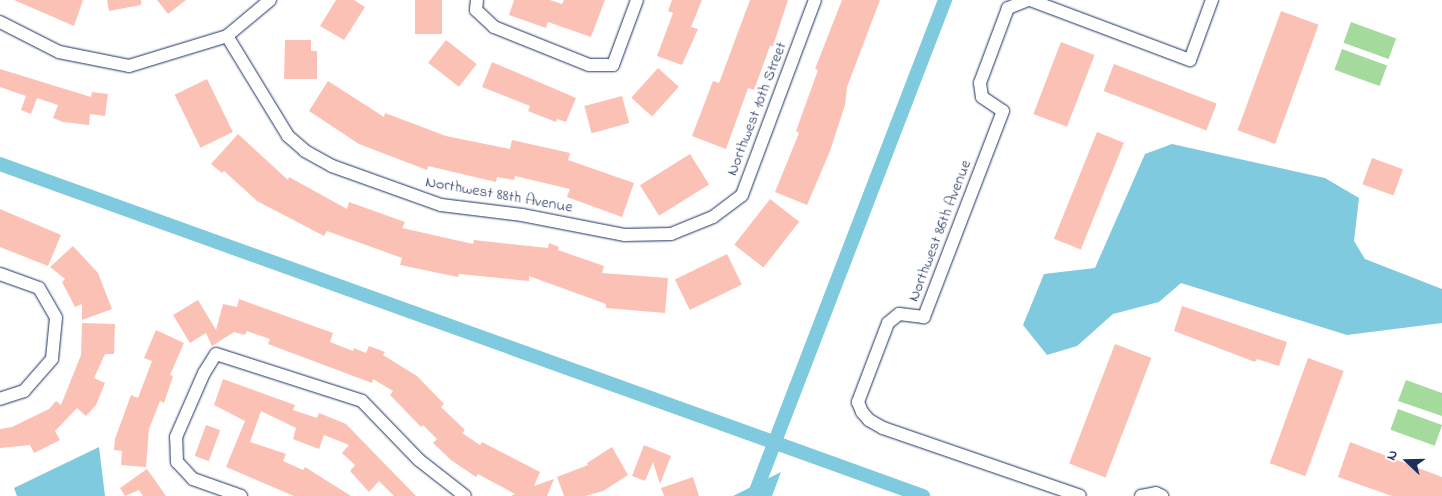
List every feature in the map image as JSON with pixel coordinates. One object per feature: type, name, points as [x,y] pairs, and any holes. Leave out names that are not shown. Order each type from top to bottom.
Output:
[{"type":"street","points":[[0,22],[58,52],[129,66],[227,36],[270,0]]},
{"type":"street","points":[[476,5],[494,27],[589,65],[613,65],[637,0]]},
{"type":"street","name":"Northwest 10th Street","points":[[713,217],[742,195],[816,0]]},
{"type":"street","name":"Northwest 86th Avenue","points":[[1080,496],[883,428],[862,412],[858,402],[888,323],[899,314],[924,317],[1003,111],[982,97],[980,83],[1008,8],[1029,0],[1190,60],[1212,0]]},
{"type":"street","name":"Northwest 88th Avenue","points":[[227,36],[288,136],[305,151],[332,166],[396,192],[441,205],[522,215],[625,235],[671,234],[713,217]]},
{"type":"street","points":[[0,274],[39,288],[56,318],[52,359],[24,391],[0,399]]},
{"type":"street","points":[[241,496],[193,479],[176,462],[176,437],[216,354],[362,401],[419,460],[465,496]]},
{"type":"street","points":[[1141,496],[1156,493],[1162,496]]},
{"type":"green space","points":[[1351,22],[1396,38],[1389,59],[1343,43]]},
{"type":"green space","points":[[1342,49],[1387,65],[1380,86],[1334,70]]},
{"type":"green space","points":[[1406,380],[1442,393],[1442,416],[1398,401]]},
{"type":"green space","points":[[1398,409],[1442,425],[1435,446],[1390,430]]},
{"type":"water","points":[[1172,144],[1325,178],[1359,198],[1354,241],[1365,259],[1442,289],[1442,323],[1347,335],[1181,283],[1159,302],[1113,314],[1077,346],[1047,355],[1023,325],[1044,274],[1095,268],[1145,154]]},
{"type":"water","points":[[99,447],[105,496],[17,496],[14,488]]},
{"type":"water","points":[[781,472],[772,496],[733,496]]},
{"type":"building","points":[[14,0],[83,0],[74,26]]},
{"type":"building","points":[[107,0],[141,0],[141,5],[109,11]]},
{"type":"building","points":[[157,0],[186,0],[168,14]]},
{"type":"building","points":[[336,0],[354,0],[365,7],[344,40],[320,26]]},
{"type":"building","points":[[415,0],[442,0],[442,34],[415,34]]},
{"type":"building","points":[[514,0],[550,0],[562,4],[564,0],[605,0],[591,37],[548,22],[546,28],[509,15]]},
{"type":"building","points":[[672,0],[702,0],[691,27],[698,29],[682,65],[657,56],[673,13],[668,11]]},
{"type":"building","points":[[750,0],[788,0],[773,46],[770,46],[754,90],[748,88],[726,149],[692,136],[713,81],[719,83]]},
{"type":"building","points":[[842,0],[880,0],[847,87],[845,105],[830,151],[807,205],[775,192],[799,133],[796,131],[818,70],[815,69]]},
{"type":"building","points":[[1281,11],[1319,25],[1275,144],[1238,130]]},
{"type":"building","points":[[285,40],[311,40],[311,51],[317,51],[317,79],[284,79]]},
{"type":"building","points":[[446,40],[477,64],[459,87],[428,63]]},
{"type":"building","points":[[1061,42],[1095,55],[1067,127],[1033,114]]},
{"type":"building","points":[[492,62],[576,98],[566,122],[557,119],[556,122],[528,111],[530,106],[482,87]]},
{"type":"building","points":[[1114,64],[1217,103],[1206,130],[1104,91]]},
{"type":"building","points":[[658,68],[679,87],[652,116],[631,98]]},
{"type":"building","points":[[0,69],[91,97],[92,92],[108,94],[105,116],[90,114],[89,125],[63,122],[53,118],[58,105],[37,98],[31,114],[21,110],[26,96],[0,87]]},
{"type":"building","points":[[207,79],[233,132],[201,148],[175,95]]},
{"type":"building","points":[[328,81],[384,117],[385,113],[446,136],[510,149],[512,140],[570,153],[568,160],[634,183],[622,217],[567,197],[570,189],[515,176],[514,180],[497,177],[496,182],[428,166],[427,170],[359,144],[309,111]]},
{"type":"building","points":[[622,96],[629,123],[592,133],[584,106]]},
{"type":"building","points":[[1097,132],[1124,143],[1081,249],[1054,239]]},
{"type":"building","points":[[238,134],[288,180],[289,177],[347,209],[349,202],[405,222],[402,228],[473,244],[474,240],[548,248],[549,243],[559,247],[558,250],[604,266],[602,273],[668,278],[665,313],[606,308],[606,304],[529,276],[529,281],[459,274],[458,277],[400,265],[402,258],[327,231],[324,236],[257,201],[224,171],[222,173],[211,164]]},
{"type":"building","points":[[690,154],[709,185],[659,216],[640,185]]},
{"type":"building","points":[[1372,158],[1403,169],[1393,196],[1362,184]]},
{"type":"building","points":[[770,199],[799,222],[763,267],[734,245]]},
{"type":"building","points":[[0,209],[61,235],[48,266],[0,247]]},
{"type":"building","points":[[73,246],[98,273],[112,309],[82,320],[82,304],[75,307],[62,282],[65,279],[50,267]]},
{"type":"building","points":[[727,254],[742,285],[690,310],[675,279]]},
{"type":"building","points":[[239,299],[333,333],[330,342],[353,351],[354,348],[366,353],[369,346],[385,352],[383,355],[417,376],[444,404],[441,407],[465,430],[462,433],[480,445],[482,442],[540,472],[534,486],[554,479],[547,496],[511,496],[515,494],[478,474],[476,477],[451,460],[433,443],[437,439],[423,425],[421,427],[390,395],[393,391],[373,379],[372,383],[268,344],[270,339],[247,331],[245,335],[234,332],[212,346],[206,333],[190,343],[173,315],[198,300],[216,330],[223,304],[237,307]]},
{"type":"building","points":[[1182,306],[1287,342],[1279,366],[1257,359],[1255,362],[1174,331]]},
{"type":"building","points":[[82,323],[115,324],[114,354],[105,354],[94,378],[105,383],[96,405],[86,416],[77,408],[55,431],[60,440],[34,453],[30,445],[0,448],[0,429],[12,427],[49,409],[56,401],[61,405],[81,355]]},
{"type":"building","points":[[156,330],[184,343],[170,375],[173,376],[164,403],[160,401],[149,429],[146,467],[121,465],[122,451],[114,450],[115,439],[131,395],[138,398],[152,361],[144,358]]},
{"type":"building","points":[[1115,344],[1151,358],[1106,477],[1069,463]]},
{"type":"building","points":[[1308,358],[1344,371],[1305,476],[1270,463]]},
{"type":"building","points":[[223,379],[295,405],[293,410],[317,418],[319,413],[346,424],[416,496],[394,496],[379,481],[369,492],[350,471],[355,465],[342,453],[349,445],[324,435],[319,449],[293,439],[296,428],[261,411],[250,442],[286,454],[283,461],[303,470],[305,467],[351,496],[294,496],[226,467],[245,421],[214,405]]},
{"type":"building","points":[[206,425],[220,430],[209,461],[195,456]]},
{"type":"building","points":[[1350,442],[1442,477],[1442,496],[1392,496],[1338,477]]},
{"type":"building","points":[[644,445],[671,456],[660,484],[653,462],[645,481],[632,476]]},
{"type":"building","points":[[612,447],[628,475],[603,491],[585,496],[564,496],[557,477],[588,465],[587,463]]},
{"type":"building","points":[[147,469],[166,496],[143,496],[139,490],[125,496],[120,488]]},
{"type":"building","points":[[693,477],[699,496],[664,496],[661,488]]},
{"type":"waterway","points":[[754,496],[945,0]]},
{"type":"waterway","points":[[0,164],[923,496]]}]
